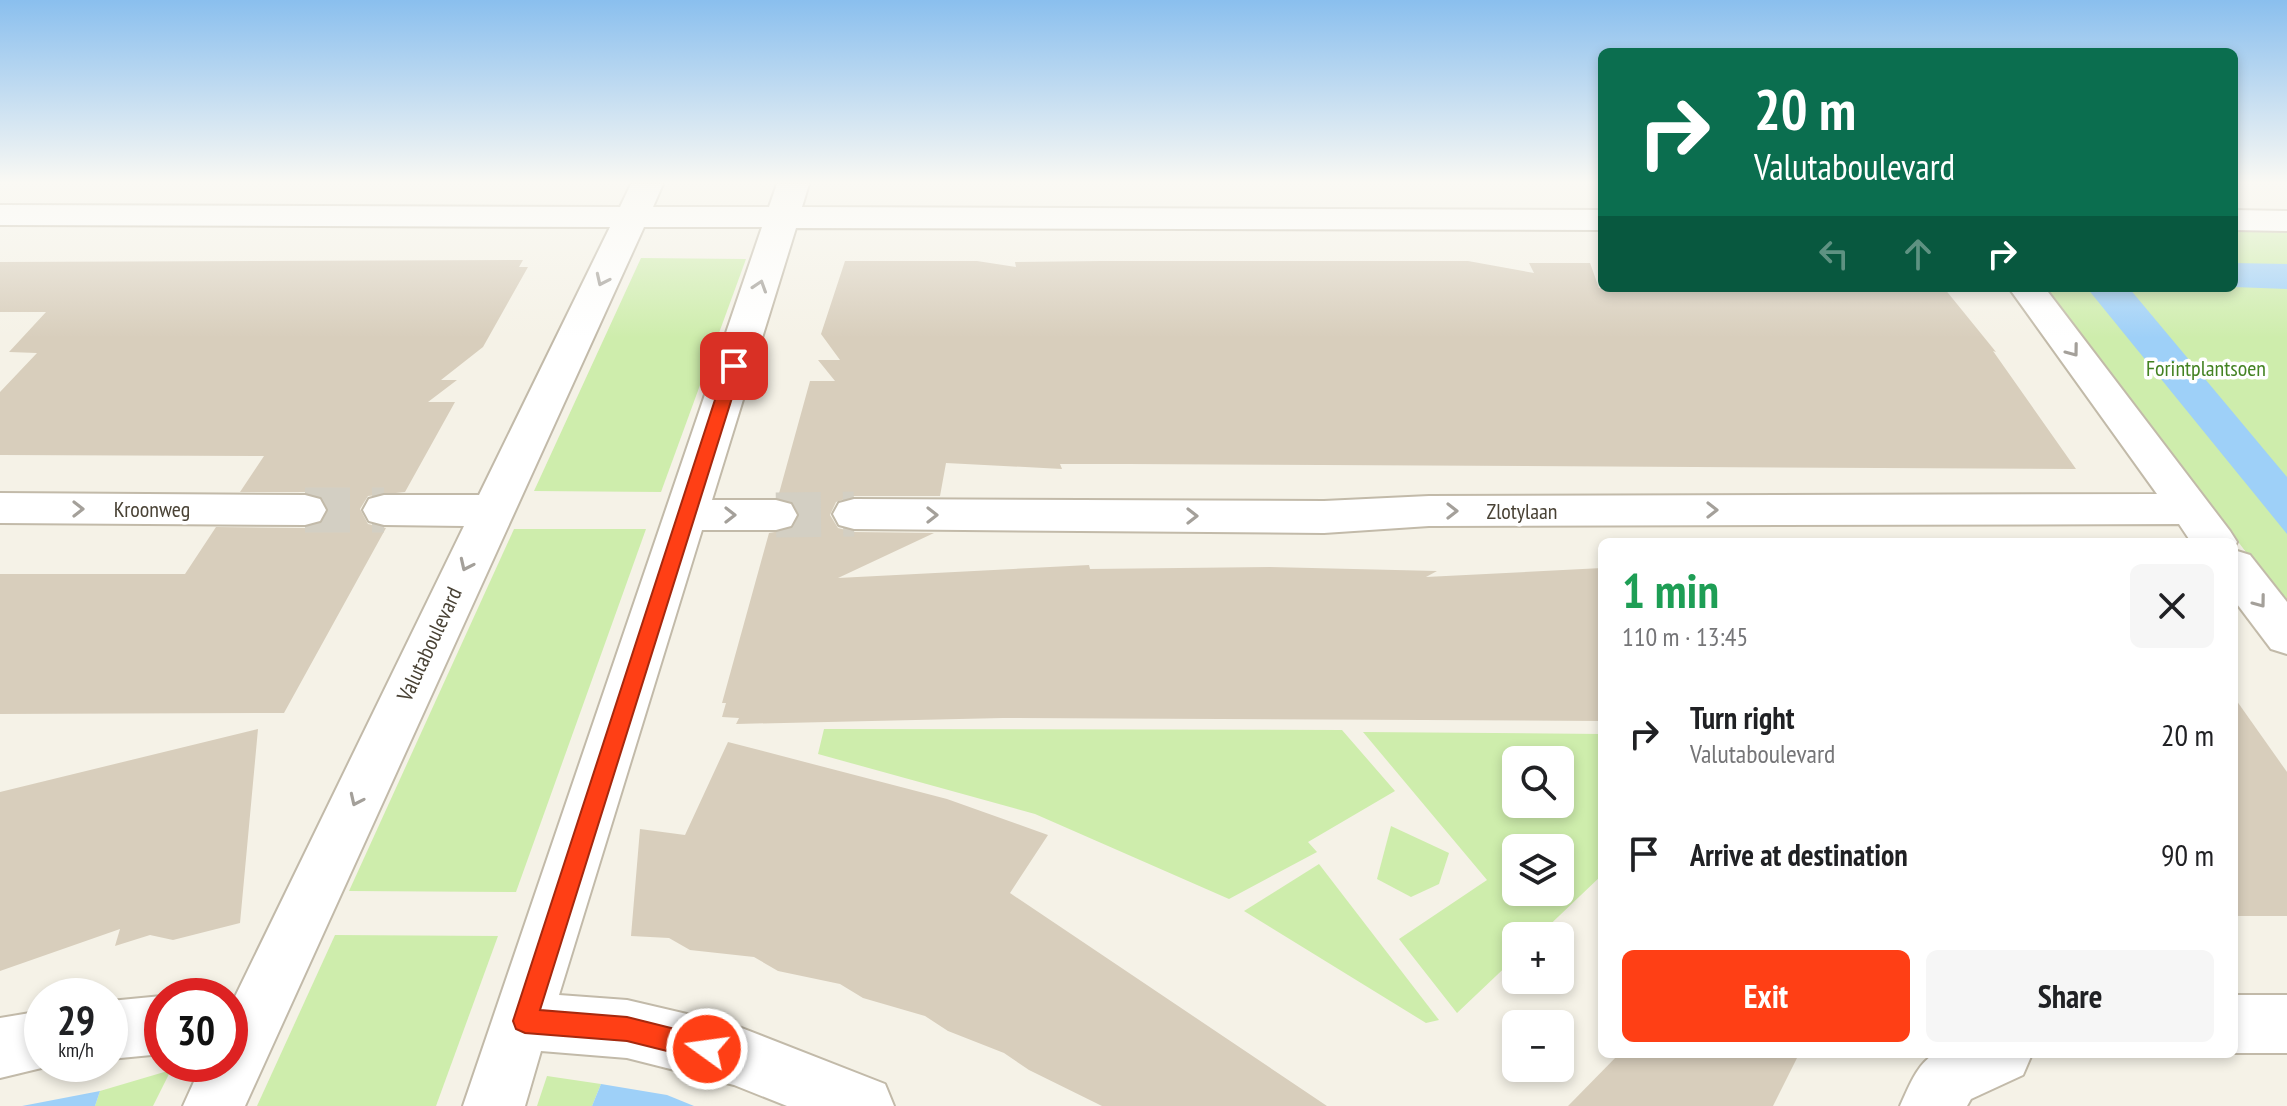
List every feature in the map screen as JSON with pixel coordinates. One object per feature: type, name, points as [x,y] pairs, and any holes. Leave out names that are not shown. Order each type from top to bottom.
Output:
[{"type":"street","name":"Valutaboulevard","points":[[248,1007],[492,511],[622,236]]},
{"type":"street","points":[[494,1106],[525,1021],[684,515],[776,236]]},
{"type":"street","points":[[2030,292],[2212,538]]},
{"type":"street","name":"Kroonweg","points":[[0,508],[305,510]]},
{"type":"street","name":"Zlotylaan","points":[[854,514],[1324,517],[1429,511],[2190,509]]},
{"type":"street","points":[[384,510],[492,511]]},
{"type":"street","points":[[684,515],[776,515]]},
{"type":"street","points":[[2238,572],[2287,636]]},
{"type":"street","points":[[525,1021],[627,1029],[734,1055],[863,1106]]},
{"type":"street","points":[[2238,1024],[2287,1024]]},
{"type":"street","points":[[0,1048],[24,1044]]},
{"type":"street","points":[[1931,1106],[1950,1078],[1993,1058]]},
{"type":"street","name":"Valutaboulevard","points":[[214,1106],[222,1082]]},
{"type":"green space","name":"Forintplantsoen","points":[[2238,236],[2287,236],[2287,606],[2048,292],[2238,292]]},
{"type":"green space","points":[[641,258],[746,259],[661,492],[534,491]]},
{"type":"green space","points":[[514,529],[646,529],[516,892],[349,891]]},
{"type":"green space","points":[[824,729],[1342,730],[1395,791],[1308,842],[1317,852],[1229,899],[1035,814],[818,754]]},
{"type":"green space","points":[[1363,732],[1598,734],[1598,879],[1574,902],[1574,834],[1502,834],[1502,906],[1569,906],[1553,922],[1502,922],[1502,970],[1457,1013],[1399,939],[1487,880]]},
{"type":"green space","points":[[1391,826],[1449,853],[1439,884],[1411,897],[1377,879]]},
{"type":"green space","points":[[1319,864],[1439,1020],[1426,1023],[1244,911]]},
{"type":"green space","points":[[335,935],[498,936],[436,1106],[257,1106]]},
{"type":"green space","points":[[547,1076],[601,1084],[592,1106],[537,1106]]},
{"type":"green space","points":[[144,1078],[144,1082],[165,1082],[153,1106],[95,1106],[100,1091]]},
{"type":"water","points":[[2238,263],[2287,264],[2287,289],[2238,287]]},
{"type":"water","points":[[2090,292],[2132,292],[2287,477],[2287,534]]},
{"type":"water","points":[[601,1084],[667,1095],[694,1106],[592,1106]]},
{"type":"water","points":[[100,1091],[95,1106],[22,1106]]},
{"type":"building","points":[[523,260],[519,267],[528,267],[483,347],[441,380],[457,380],[428,402],[455,402],[405,492],[368,496],[360,509],[368,524],[386,528],[284,713],[0,714],[0,574],[185,574],[216,527],[306,528],[321,524],[329,511],[323,498],[306,492],[240,492],[264,456],[0,455],[0,392],[37,353],[9,352],[46,312],[0,312],[0,262]]},
{"type":"building","points":[[845,261],[977,261],[1016,267],[1015,262],[1468,261],[1534,273],[1529,263],[1590,263],[1598,292],[1947,292],[1996,352],[1993,351],[2076,469],[1060,464],[1062,469],[946,463],[940,496],[854,496],[836,502],[830,515],[838,528],[854,532],[934,533],[838,578],[1089,565],[1090,569],[1270,567],[1437,571],[1426,577],[1598,568],[1598,721],[1003,718],[736,724],[739,718],[722,717],[726,703],[722,703],[769,533],[792,529],[800,516],[794,503],[778,497],[810,381],[835,381],[818,360],[840,360],[821,334]]},
{"type":"building","points":[[2238,703],[2287,772],[2287,916],[2238,916]]},
{"type":"building","points":[[258,729],[240,923],[173,940],[150,935],[115,946],[120,929],[0,971],[0,792]]},
{"type":"building","points":[[728,742],[947,799],[1048,835],[1010,893],[1327,1106],[1102,1106],[1029,1070],[1004,1053],[948,1031],[925,1016],[863,998],[840,984],[778,971],[754,957],[690,950],[669,938],[631,936],[640,829],[685,835]]},
{"type":"building","points":[[1615,1058],[1797,1058],[1773,1106],[1568,1106]]},
{"type":"tunnel","points":[[305,510],[384,510]]},
{"type":"tunnel","points":[[776,515],[854,514]]},
{"type":"route","points":[[707,1049],[627,1029],[525,1021],[734,366]]}]
